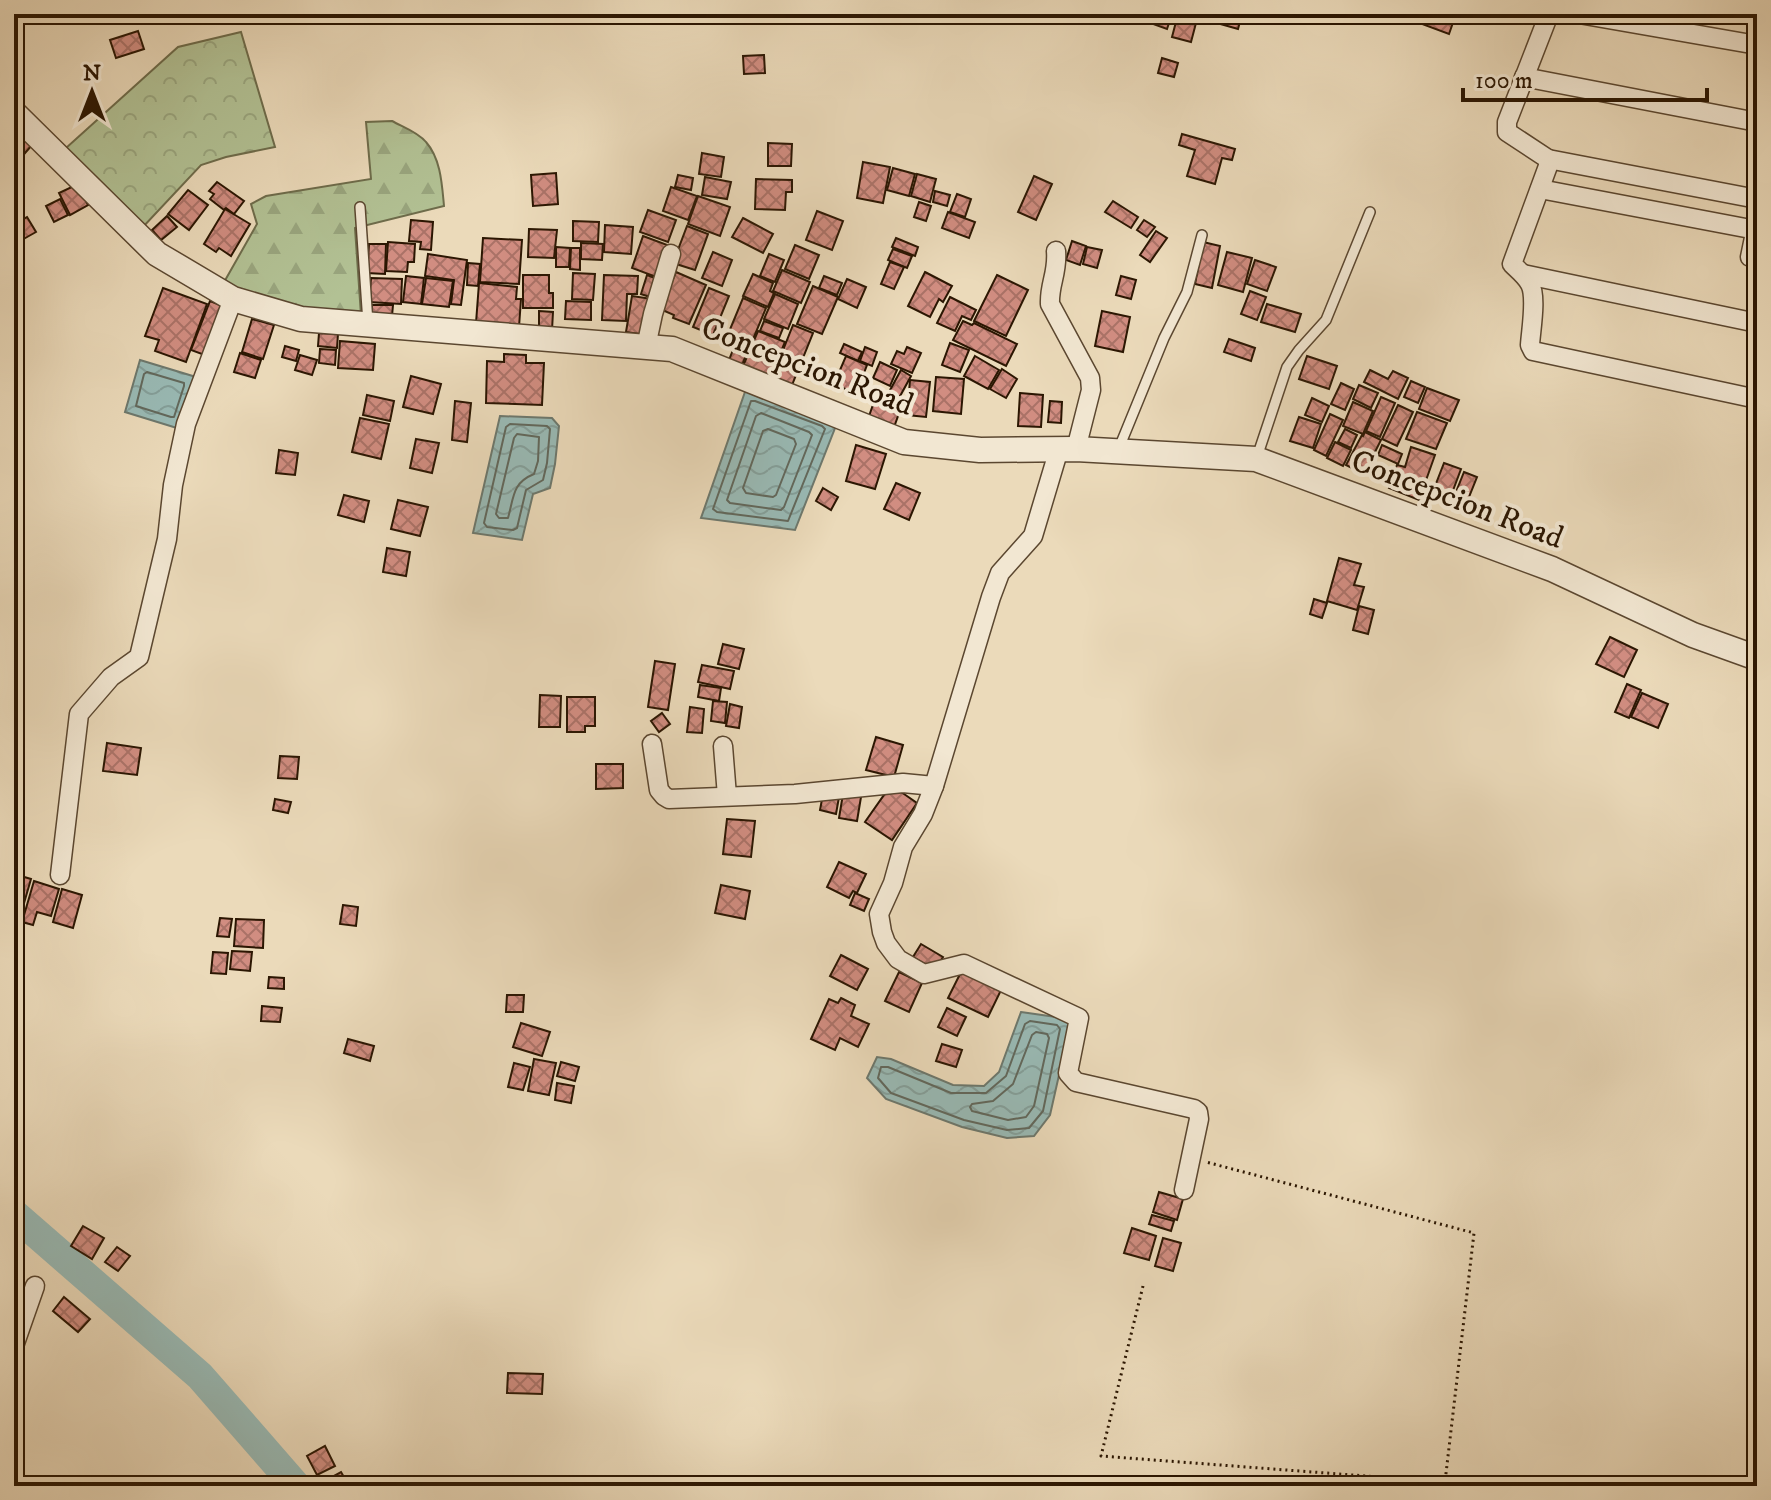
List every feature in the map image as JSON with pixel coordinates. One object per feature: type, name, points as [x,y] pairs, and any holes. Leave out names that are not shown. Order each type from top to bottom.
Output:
[{"type":"street","points":[[1549,14],[1507,122],[1507,132],[1548,159],[1757,199]]},
{"type":"street","points":[[1579,14],[1757,45]]},
{"type":"street","points":[[1524,77],[1757,122]]},
{"type":"street","name":"Concepcion Road","points":[[14,113],[157,254],[233,299],[301,319],[672,349],[904,442],[980,450],[1067,449],[1256,459],[1552,569],[1693,635],[1757,658]]},
{"type":"street","points":[[1548,159],[1512,264],[1531,285],[1530,345],[1533,351],[1757,399]]},
{"type":"street","points":[[1540,189],[1756,227],[1750,257],[1757,259]]},
{"type":"street","points":[[1056,251],[1057,267],[1050,304],[1090,378],[1091,390],[1033,536],[1000,573],[934,786],[923,814],[903,847],[893,883],[879,914],[886,943],[898,959],[924,974],[964,964],[1079,1018],[1068,1073],[1076,1082],[1198,1112],[1184,1190]]},
{"type":"street","points":[[646,347],[671,254]]},
{"type":"street","points":[[1523,274],[1757,323]]},
{"type":"street","points":[[60,875],[79,714],[111,677],[139,657],[167,539],[173,485],[186,424],[233,299]]},
{"type":"street","points":[[652,744],[659,790],[669,799],[795,794],[903,783],[934,786]]},
{"type":"street","points":[[723,746],[727,796]]},
{"type":"street","points":[[14,1346],[35,1286]]},
{"type":"lane","points":[[360,207],[368,324]]},
{"type":"lane","points":[[1256,459],[1287,367],[1326,320],[1370,212]]},
{"type":"lane","points":[[1117,451],[1169,326],[1187,292],[1202,235]]},
{"type":"path","points":[[1143,1286],[1101,1456],[1445,1482],[1474,1233],[1191,1158]]},
{"type":"green space","points":[[241,32],[275,147],[201,165],[142,228],[66,148],[178,47]]},
{"type":"green space","points":[[392,121],[419,135],[431,149],[440,172],[444,206],[355,228],[361,315],[302,311],[223,284],[257,224],[251,204],[266,196],[371,179],[366,122]]},
{"type":"water","points":[[140,360],[196,377],[180,429],[125,412]]},
{"type":"water","points":[[746,389],[837,423],[795,530],[701,518]]},
{"type":"water","points":[[500,416],[552,418],[559,426],[550,488],[533,494],[522,540],[473,533]]},
{"type":"water","points":[[1021,1012],[1070,1019],[1050,1115],[1034,1136],[1007,1138],[962,1127],[886,1099],[867,1078],[877,1057],[891,1059],[953,1085],[984,1086],[999,1072]]},
{"type":"building","points":[[1157,14],[1171,17],[1167,29],[1153,24]]},
{"type":"building","points":[[1220,14],[1242,14],[1238,29],[1217,23]]},
{"type":"building","points":[[1426,14],[1456,14],[1449,34],[1422,24]]},
{"type":"building","points":[[1177,18],[1196,23],[1191,42],[1172,37]]},
{"type":"building","points":[[138,31],[144,49],[116,58],[110,40]]},
{"type":"building","points":[[764,55],[765,73],[744,74],[743,56]]},
{"type":"building","points":[[1162,58],[1178,63],[1174,77],[1158,73]]},
{"type":"building","points":[[17,131],[32,145],[19,160],[14,155],[14,134]]},
{"type":"building","points":[[1182,134],[1235,149],[1232,160],[1222,158],[1215,184],[1187,176],[1195,150],[1179,145]]},
{"type":"building","points":[[768,143],[792,144],[791,166],[768,166]]},
{"type":"building","points":[[702,153],[724,157],[721,177],[699,174]]},
{"type":"building","points":[[863,162],[890,167],[883,203],[857,198]]},
{"type":"building","points":[[893,168],[915,174],[909,196],[887,190]]},
{"type":"building","points":[[556,173],[558,204],[533,206],[531,175]]},
{"type":"building","points":[[917,174],[936,179],[930,202],[911,196]]},
{"type":"building","points":[[678,175],[693,178],[691,190],[675,187]]},
{"type":"building","points":[[1034,176],[1052,184],[1036,220],[1018,212]]},
{"type":"building","points":[[705,177],[731,182],[727,199],[702,195]]},
{"type":"building","points":[[756,179],[792,180],[792,192],[786,192],[785,210],[755,209]]},
{"type":"building","points":[[217,182],[244,201],[234,214],[210,199],[214,194],[209,191]]},
{"type":"building","points":[[78,184],[88,205],[70,215],[59,193]]},
{"type":"building","points":[[671,187],[697,196],[688,220],[663,211]]},
{"type":"building","points":[[188,190],[208,205],[189,230],[168,214]]},
{"type":"building","points":[[935,191],[950,195],[947,206],[933,202]]},
{"type":"building","points":[[957,194],[971,199],[965,217],[950,212]]},
{"type":"building","points":[[698,196],[730,207],[720,236],[688,224]]},
{"type":"building","points":[[60,199],[68,215],[54,222],[46,206]]},
{"type":"building","points":[[1113,201],[1138,217],[1131,228],[1105,212]]},
{"type":"building","points":[[919,202],[931,206],[926,221],[914,217]]},
{"type":"building","points":[[225,209],[250,224],[231,256],[219,248],[216,252],[204,244]]},
{"type":"building","points":[[648,210],[676,220],[668,242],[640,232]]},
{"type":"building","points":[[817,211],[843,221],[832,250],[806,240]]},
{"type":"building","points":[[948,212],[975,222],[969,238],[942,228]]},
{"type":"building","points":[[167,216],[177,227],[161,240],[152,230]]},
{"type":"building","points":[[27,217],[36,232],[20,241],[14,224]]},
{"type":"building","points":[[743,218],[773,234],[763,253],[732,237]]},
{"type":"building","points":[[411,220],[433,222],[431,250],[420,249],[421,242],[409,241]]},
{"type":"building","points":[[1144,220],[1155,227],[1147,237],[1137,230]]},
{"type":"building","points":[[573,221],[599,222],[598,242],[573,241]]},
{"type":"building","points":[[605,225],[633,227],[631,254],[604,252]]},
{"type":"building","points":[[687,226],[708,234],[695,270],[673,263]]},
{"type":"building","points":[[529,229],[557,230],[554,258],[528,257]]},
{"type":"building","points":[[1156,231],[1167,238],[1150,262],[1140,255]]},
{"type":"building","points":[[643,236],[670,246],[659,278],[632,268]]},
{"type":"building","points":[[483,238],[522,240],[519,284],[480,282]]},
{"type":"building","points":[[896,238],[918,247],[915,256],[892,247]]},
{"type":"building","points":[[1072,241],[1086,246],[1080,265],[1066,260]]},
{"type":"building","points":[[388,242],[415,244],[414,262],[408,262],[407,272],[386,271]]},
{"type":"building","points":[[1203,242],[1220,246],[1212,288],[1195,284]]},
{"type":"building","points":[[581,243],[603,244],[602,260],[581,259]]},
{"type":"building","points":[[369,244],[386,244],[385,274],[367,273]]},
{"type":"building","points":[[795,245],[819,255],[809,279],[785,269]]},
{"type":"building","points":[[556,247],[570,248],[569,267],[556,267]]},
{"type":"building","points":[[1087,247],[1102,250],[1097,268],[1083,264]]},
{"type":"building","points":[[571,248],[580,248],[580,270],[570,269]]},
{"type":"building","points":[[893,249],[912,256],[907,268],[888,260]]},
{"type":"building","points":[[713,252],[732,260],[722,286],[702,278]]},
{"type":"building","points":[[1227,252],[1252,258],[1243,292],[1218,285]]},
{"type":"building","points":[[428,254],[467,260],[461,305],[451,304],[454,280],[425,276]]},
{"type":"building","points":[[769,254],[784,260],[775,282],[760,276]]},
{"type":"building","points":[[1255,260],[1276,267],[1267,291],[1247,284]]},
{"type":"building","points":[[890,262],[904,267],[894,289],[881,284]]},
{"type":"building","points":[[468,263],[480,264],[478,286],[467,285]]},
{"type":"building","points":[[782,270],[810,282],[801,303],[773,291]]},
{"type":"building","points":[[676,272],[706,285],[689,324],[660,309]]},
{"type":"building","points":[[925,272],[952,286],[943,302],[939,299],[930,317],[908,306]]},
{"type":"building","points":[[573,273],[595,274],[593,300],[572,299]]},
{"type":"building","points":[[753,274],[773,283],[770,291],[774,293],[768,307],[743,296]]},
{"type":"building","points":[[523,275],[549,275],[553,308],[523,308]]},
{"type":"building","points":[[604,275],[638,276],[637,294],[627,294],[626,321],[602,320]]},
{"type":"building","points":[[647,275],[660,280],[653,298],[641,294]]},
{"type":"building","points":[[997,275],[1028,290],[1006,336],[974,321]]},
{"type":"building","points":[[406,276],[424,278],[421,304],[403,302]]},
{"type":"building","points":[[824,276],[842,283],[837,295],[819,288]]},
{"type":"building","points":[[1121,276],[1136,280],[1131,299],[1116,295]]},
{"type":"building","points":[[371,278],[402,279],[401,304],[369,302]]},
{"type":"building","points":[[426,278],[453,281],[449,307],[422,304]]},
{"type":"building","points":[[847,279],[866,287],[857,308],[838,299]]},
{"type":"building","points":[[479,283],[517,287],[516,299],[521,299],[519,327],[476,323]]},
{"type":"building","points":[[813,286],[838,297],[822,334],[797,324]]},
{"type":"building","points":[[163,288],[207,304],[186,362],[155,351],[159,340],[145,336]]},
{"type":"building","points":[[709,288],[729,296],[713,335],[693,327]]},
{"type":"building","points":[[1250,291],[1266,297],[1257,320],[1241,314]]},
{"type":"building","points":[[775,294],[798,304],[788,329],[764,319]]},
{"type":"building","points":[[632,296],[652,299],[646,335],[626,332]]},
{"type":"building","points":[[950,297],[976,310],[971,320],[962,316],[955,331],[937,323]]},
{"type":"building","points":[[743,298],[766,308],[749,349],[726,339]]},
{"type":"building","points":[[210,301],[228,308],[210,357],[191,350]]},
{"type":"building","points":[[566,301],[591,302],[591,320],[565,319]]},
{"type":"building","points":[[1267,304],[1301,314],[1295,332],[1261,322]]},
{"type":"building","points":[[372,305],[393,305],[392,316],[371,315]]},
{"type":"building","points":[[539,311],[553,312],[552,330],[539,329]]},
{"type":"building","points":[[1102,311],[1130,317],[1123,352],[1095,346]]},
{"type":"building","points":[[252,319],[274,325],[263,359],[242,352]]},
{"type":"building","points":[[764,321],[783,328],[779,338],[760,331]]},
{"type":"building","points":[[963,321],[974,323],[1017,344],[1006,366],[953,340]]},
{"type":"building","points":[[793,325],[813,333],[792,385],[772,378]]},
{"type":"building","points":[[758,331],[785,342],[770,377],[743,366]]},
{"type":"building","points":[[319,333],[338,334],[337,348],[318,346]]},
{"type":"building","points":[[1229,339],[1255,348],[1251,361],[1224,352]]},
{"type":"building","points":[[340,341],[375,344],[373,370],[338,368]]},
{"type":"building","points":[[950,343],[969,350],[960,372],[942,365]]},
{"type":"building","points":[[844,344],[862,352],[858,361],[840,353]]},
{"type":"building","points":[[735,345],[748,350],[742,365],[729,360]]},
{"type":"building","points":[[285,346],[299,350],[296,361],[282,357]]},
{"type":"building","points":[[865,347],[877,352],[872,366],[860,361]]},
{"type":"building","points":[[907,347],[921,353],[912,373],[891,364],[897,351],[904,354]]},
{"type":"building","points":[[320,349],[336,350],[335,365],[319,363]]},
{"type":"building","points":[[240,353],[261,360],[255,378],[234,372]]},
{"type":"building","points":[[504,354],[526,355],[526,363],[544,363],[542,405],[486,403],[487,361],[504,362]]},
{"type":"building","points":[[300,355],[317,360],[312,375],[295,370]]},
{"type":"building","points":[[846,356],[867,365],[856,394],[834,384]]},
{"type":"building","points":[[975,356],[999,370],[988,389],[964,376]]},
{"type":"building","points":[[1307,356],[1337,366],[1329,389],[1299,379]]},
{"type":"building","points":[[880,362],[897,370],[890,386],[873,378]]},
{"type":"building","points":[[1002,369],[1017,379],[1006,398],[990,389]]},
{"type":"building","points":[[901,370],[911,376],[899,398],[889,392]]},
{"type":"building","points":[[1370,370],[1388,379],[1393,371],[1408,378],[1398,399],[1364,382]]},
{"type":"building","points":[[411,376],[441,384],[433,414],[403,407]]},
{"type":"building","points":[[936,377],[964,379],[961,414],[933,411]]},
{"type":"building","points":[[910,380],[930,382],[926,417],[907,415]]},
{"type":"building","points":[[1411,381],[1425,387],[1418,403],[1404,397]]},
{"type":"building","points":[[1341,383],[1354,389],[1345,410],[1331,404]]},
{"type":"building","points":[[1359,385],[1378,393],[1371,408],[1353,399]]},
{"type":"building","points":[[1427,388],[1459,400],[1450,421],[1419,409]]},
{"type":"building","points":[[877,393],[903,402],[893,430],[867,422]]},
{"type":"building","points":[[1020,393],[1043,395],[1041,427],[1018,426]]},
{"type":"building","points":[[367,395],[394,401],[390,421],[363,415]]},
{"type":"building","points":[[1381,397],[1395,403],[1380,437],[1366,431]]},
{"type":"building","points":[[1312,398],[1329,406],[1322,422],[1305,415]]},
{"type":"building","points":[[455,401],[471,403],[467,442],[452,440]]},
{"type":"building","points":[[1050,401],[1062,402],[1061,423],[1048,422]]},
{"type":"building","points":[[1353,402],[1373,411],[1363,434],[1343,426]]},
{"type":"building","points":[[1398,405],[1413,412],[1397,446],[1382,439]]},
{"type":"building","points":[[1417,412],[1447,423],[1436,449],[1406,439]]},
{"type":"building","points":[[1330,414],[1343,420],[1326,456],[1314,450]]},
{"type":"building","points":[[1299,417],[1321,424],[1313,448],[1290,441]]},
{"type":"building","points":[[360,418],[389,424],[381,459],[352,452]]},
{"type":"building","points":[[1345,429],[1357,435],[1351,448],[1338,442]]},
{"type":"building","points":[[1365,432],[1381,440],[1364,474],[1346,465]]},
{"type":"building","points":[[416,439],[439,443],[432,473],[410,468]]},
{"type":"building","points":[[1335,442],[1351,450],[1343,466],[1327,458]]},
{"type":"building","points":[[856,445],[886,454],[875,489],[846,481]]},
{"type":"building","points":[[1382,445],[1402,454],[1398,464],[1378,455]]},
{"type":"building","points":[[1411,447],[1435,455],[1419,500],[1389,488],[1397,465],[1405,467]]},
{"type":"building","points":[[279,450],[298,453],[295,475],[276,473]]},
{"type":"building","points":[[1444,463],[1461,469],[1449,501],[1432,494]]},
{"type":"building","points":[[1464,472],[1477,477],[1465,507],[1452,502]]},
{"type":"building","points":[[896,483],[920,493],[909,520],[884,509]]},
{"type":"building","points":[[823,488],[838,497],[831,510],[816,501]]},
{"type":"building","points":[[344,495],[369,501],[364,522],[338,515]]},
{"type":"building","points":[[398,500],[428,507],[420,536],[391,529]]},
{"type":"building","points":[[387,548],[410,552],[406,576],[383,572]]},
{"type":"building","points":[[1339,558],[1361,564],[1354,585],[1364,587],[1357,610],[1327,601]]},
{"type":"building","points":[[1314,599],[1327,603],[1322,618],[1310,614]]},
{"type":"building","points":[[1359,606],[1374,610],[1368,634],[1353,630]]},
{"type":"building","points":[[1610,637],[1637,650],[1624,677],[1596,664]]},
{"type":"building","points":[[723,644],[744,649],[739,669],[718,664]]},
{"type":"building","points":[[655,661],[675,664],[668,710],[648,707]]},
{"type":"building","points":[[702,665],[734,671],[730,689],[698,682]]},
{"type":"building","points":[[1627,684],[1641,690],[1629,718],[1615,712]]},
{"type":"building","points":[[700,685],[721,688],[719,701],[698,697]]},
{"type":"building","points":[[1642,693],[1668,704],[1658,728],[1631,717]]},
{"type":"building","points":[[540,695],[561,696],[560,727],[539,727]]},
{"type":"building","points":[[567,697],[595,697],[595,726],[585,726],[585,732],[567,732]]},
{"type":"building","points":[[713,701],[727,702],[725,723],[711,721]]},
{"type":"building","points":[[730,704],[742,707],[739,728],[726,726]]},
{"type":"building","points":[[690,707],[704,709],[702,733],[687,732]]},
{"type":"building","points":[[662,713],[670,724],[659,732],[651,721]]},
{"type":"building","points":[[876,737],[903,745],[894,777],[866,770]]},
{"type":"building","points":[[107,743],[141,748],[137,775],[103,771]]},
{"type":"building","points":[[280,756],[299,757],[297,779],[278,778]]},
{"type":"building","points":[[596,764],[623,764],[623,788],[596,789]]},
{"type":"building","points":[[891,785],[917,803],[892,840],[865,822]]},
{"type":"building","points":[[823,794],[839,797],[836,814],[820,810]]},
{"type":"building","points":[[843,794],[861,797],[857,821],[839,818]]},
{"type":"building","points":[[275,799],[291,802],[288,813],[273,810]]},
{"type":"building","points":[[727,819],[755,821],[751,857],[723,854]]},
{"type":"building","points":[[839,862],[866,874],[857,893],[853,891],[849,898],[827,887]]},
{"type":"building","points":[[14,874],[31,879],[22,910],[14,908]]},
{"type":"building","points":[[34,881],[59,889],[51,916],[37,912],[33,925],[22,922]]},
{"type":"building","points":[[721,885],[750,891],[745,919],[715,913]]},
{"type":"building","points":[[62,889],[82,895],[73,928],[53,922]]},
{"type":"building","points":[[855,893],[869,899],[864,911],[850,905]]},
{"type":"building","points":[[343,905],[358,907],[356,926],[340,924]]},
{"type":"building","points":[[220,918],[232,919],[229,937],[217,936]]},
{"type":"building","points":[[236,919],[264,920],[263,948],[234,946]]},
{"type":"building","points":[[921,944],[943,957],[935,970],[913,957]]},
{"type":"building","points":[[232,951],[252,952],[250,971],[230,969]]},
{"type":"building","points":[[213,952],[228,953],[226,974],[211,973]]},
{"type":"building","points":[[841,955],[868,969],[857,990],[830,976]]},
{"type":"building","points":[[963,968],[1003,986],[988,1017],[948,998]]},
{"type":"building","points":[[899,972],[922,983],[909,1012],[885,1001]]},
{"type":"building","points":[[269,977],[284,978],[284,989],[268,988]]},
{"type":"building","points":[[507,995],[524,995],[523,1012],[506,1012]]},
{"type":"building","points":[[841,998],[855,1005],[851,1016],[869,1024],[858,1047],[840,1038],[835,1050],[811,1039],[829,999],[838,1003]]},
{"type":"building","points":[[262,1006],[282,1008],[280,1022],[261,1021]]},
{"type":"building","points":[[947,1008],[966,1017],[957,1036],[938,1027]]},
{"type":"building","points":[[521,1023],[550,1032],[542,1056],[513,1047]]},
{"type":"building","points":[[348,1039],[374,1046],[370,1061],[344,1053]]},
{"type":"building","points":[[942,1044],[962,1050],[956,1067],[936,1061]]},
{"type":"building","points":[[534,1059],[556,1063],[549,1095],[528,1091]]},
{"type":"building","points":[[561,1062],[579,1067],[575,1081],[557,1076]]},
{"type":"building","points":[[514,1063],[530,1067],[523,1090],[508,1087]]},
{"type":"building","points":[[557,1083],[574,1086],[571,1103],[555,1100]]},
{"type":"building","points":[[1159,1192],[1183,1199],[1177,1220],[1153,1212]]},
{"type":"building","points":[[1152,1215],[1174,1221],[1171,1231],[1149,1224]]},
{"type":"building","points":[[83,1226],[104,1238],[92,1259],[71,1246]]},
{"type":"building","points":[[1132,1228],[1156,1236],[1149,1260],[1124,1253]]},
{"type":"building","points":[[1163,1238],[1181,1243],[1173,1271],[1155,1266]]},
{"type":"building","points":[[117,1247],[130,1256],[118,1271],[105,1262]]},
{"type":"building","points":[[64,1297],[90,1319],[78,1332],[53,1311]]},
{"type":"building","points":[[508,1373],[543,1374],[542,1394],[507,1393]]},
{"type":"building","points":[[325,1446],[335,1466],[317,1475],[307,1456]]},
{"type":"building","points":[[341,1472],[349,1486],[317,1486],[317,1485]]},
{"type":"waterway","points":[[14,1214],[200,1376],[296,1486]]}]
